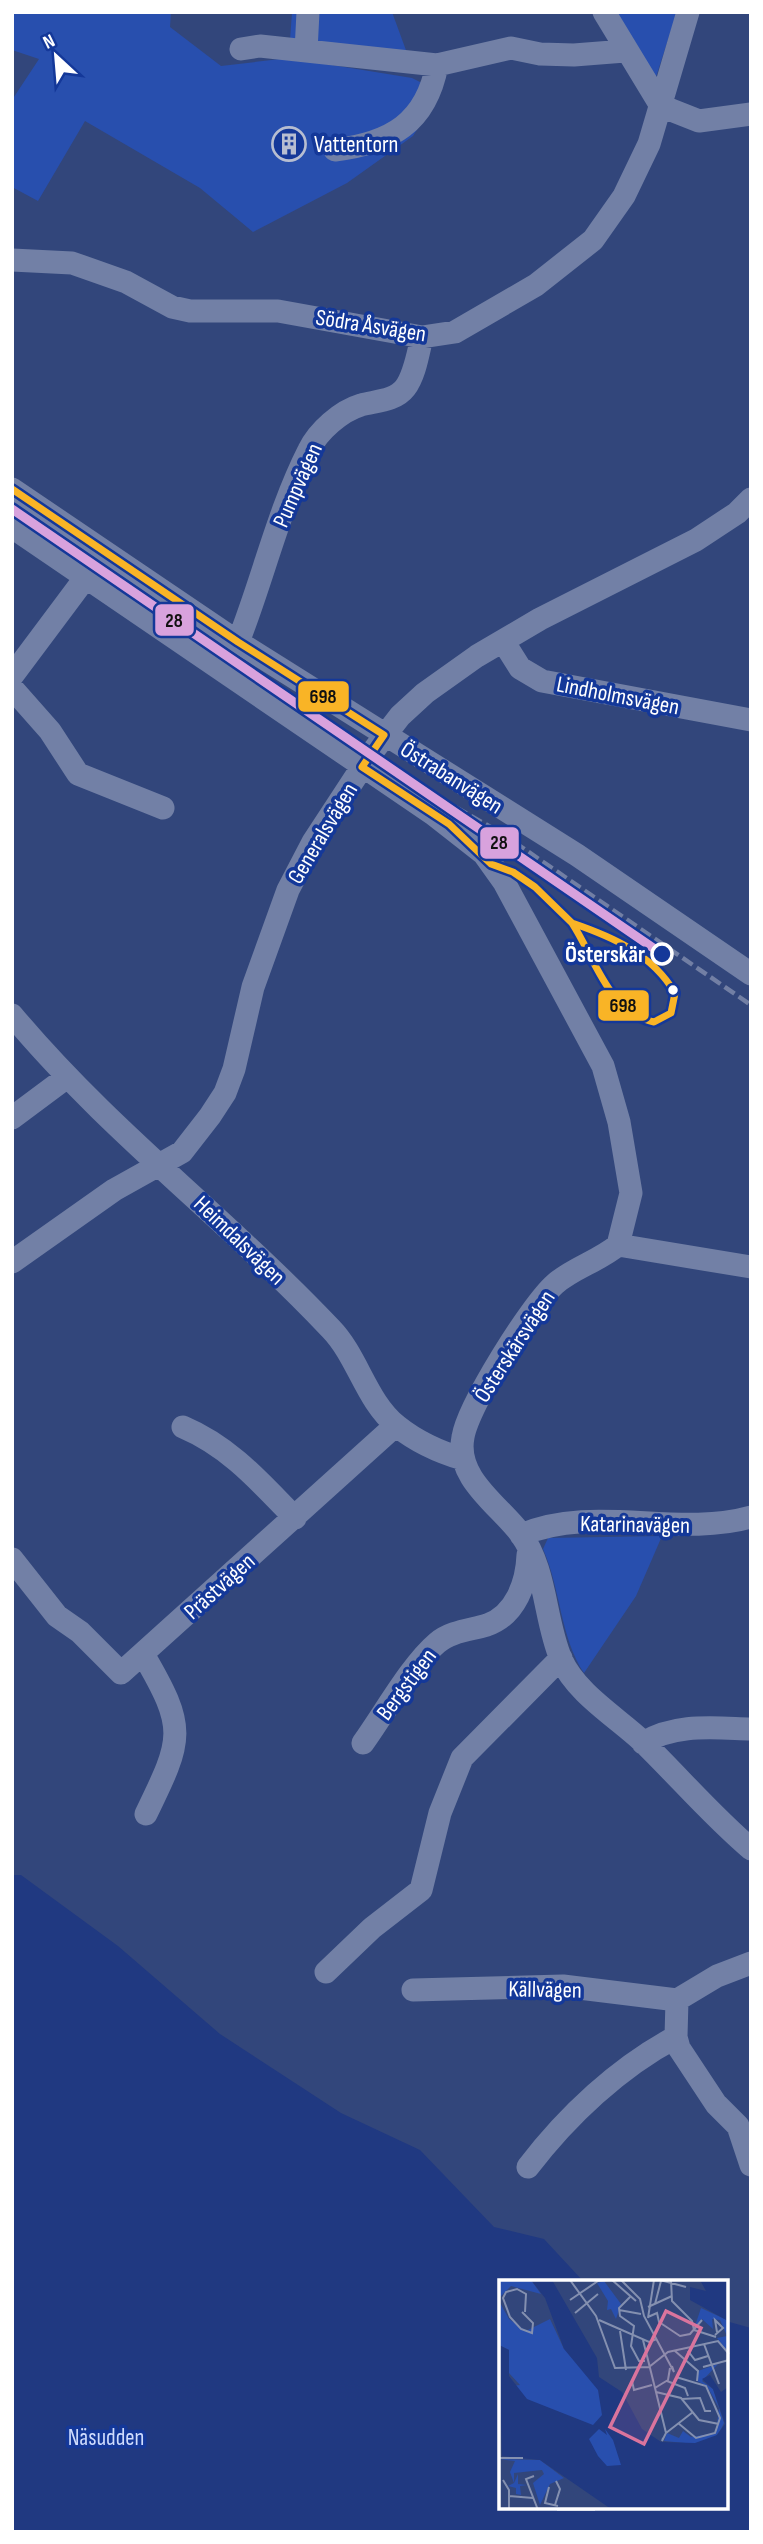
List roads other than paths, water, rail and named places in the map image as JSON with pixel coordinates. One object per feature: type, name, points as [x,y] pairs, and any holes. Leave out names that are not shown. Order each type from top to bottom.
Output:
[{"type":"street","points":[[306,51],[308,12]]},
{"type":"street","points":[[604,12],[625,51],[661,106],[699,121],[751,114]]},
{"type":"street","name":"Södra Åsvägen","points":[[12,260],[72,263],[126,282],[172,307],[190,311],[278,311],[422,337],[454,332],[536,285],[579,254],[624,197],[649,144],[688,12]]},
{"type":"street","points":[[241,49],[260,46],[438,65],[511,48],[540,54],[575,55],[625,51]]},
{"type":"street","points":[[335,150],[381,140],[415,118],[425,101],[438,65]]},
{"type":"street","name":"Pumpvägen","points":[[237,642],[266,556],[309,449],[320,433],[341,415],[357,406],[398,396],[406,388],[422,337]]},
{"type":"street","name":"Östrabanvägen","points":[[12,489],[237,642],[577,855],[751,974]]},
{"type":"street","name":"Generalsvägen","points":[[12,1262],[102,1197],[181,1152],[225,1093],[275,917],[298,869],[384,735],[425,693],[503,641],[746,513]]},
{"type":"street","points":[[12,527],[432,814],[484,854],[531,927],[588,1033],[614,1098],[631,1194],[618,1245],[751,1267]]},
{"type":"street","points":[[12,676],[86,577]]},
{"type":"street","name":"Lindholmsvägen","points":[[503,641],[520,668],[542,681],[751,720]]},
{"type":"street","points":[[12,688],[50,731],[78,774],[163,808]]},
{"type":"street","name":"Heimdalsvägen","points":[[12,1015],[66,1077],[334,1331],[377,1403],[396,1425],[437,1451],[463,1459]]},
{"type":"street","points":[[12,1118],[66,1077]]},
{"type":"street","name":"Österskärsvägen","points":[[463,1459],[462,1437],[473,1410],[540,1298],[557,1282],[618,1245]]},
{"type":"street","name":"Prästvägen","points":[[12,1559],[57,1616],[80,1632],[121,1673],[396,1425]]},
{"type":"street","points":[[183,1427],[211,1439],[235,1456],[295,1518]]},
{"type":"street","points":[[463,1459],[469,1475],[525,1541],[546,1596],[561,1658],[578,1685],[643,1742],[751,1849]]},
{"type":"street","name":"Katarinavägen","points":[[525,1541],[563,1522],[711,1525],[751,1517]]},
{"type":"street","name":"Bergstigen","points":[[363,1743],[422,1658],[439,1642],[490,1624],[504,1615],[527,1577],[525,1541]]},
{"type":"street","points":[[143,1654],[166,1693],[176,1729],[173,1758],[146,1815]]},
{"type":"street","points":[[326,1972],[372,1928],[421,1890],[440,1813],[462,1758],[561,1658]]},
{"type":"street","points":[[643,1742],[663,1731],[751,1729]]},
{"type":"street","points":[[751,1963],[708,1981],[677,2000],[676,2037],[679,2048],[716,2104],[738,2126],[751,2165]]},
{"type":"street","name":"Källvägen","points":[[413,1990],[563,1986],[677,2000]]},
{"type":"street","points":[[528,2166],[553,2134],[579,2109],[659,2046],[676,2037]]},
{"type":"railway","points":[[397,774],[501,833],[751,1005]]},
{"type":"place","name":"Vattentorn","points":[[289,144]]},
{"type":"place","name":"Österskär","points":[[662,954]]},
{"type":"park label","name":"Näsudden","points":[[106,2437]]}]
